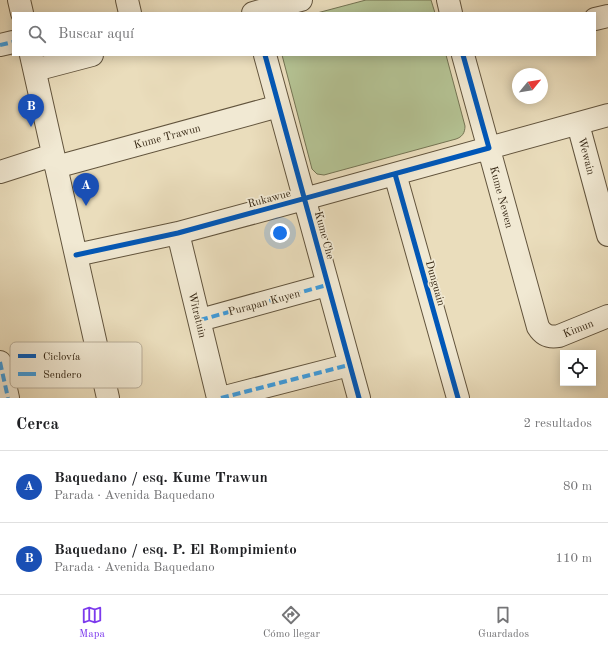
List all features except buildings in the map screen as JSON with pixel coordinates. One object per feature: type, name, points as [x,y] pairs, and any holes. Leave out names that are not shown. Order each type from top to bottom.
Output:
[{"type":"street","points":[[19,0],[22,12]]},
{"type":"street","points":[[127,0],[130,12]]},
{"type":"street","points":[[250,0],[253,12]]},
{"type":"street","points":[[257,12],[301,0]]},
{"type":"street","points":[[448,0],[451,12]]},
{"type":"street","points":[[596,19],[608,16]]},
{"type":"street","points":[[0,45],[12,42]]},
{"type":"street","points":[[84,56],[33,62],[95,342]]},
{"type":"street","name":"Kume Che","points":[[265,56],[358,398]]},
{"type":"street","name":"Kume Newen","points":[[463,56],[536,322],[540,330],[546,336]]},
{"type":"street","name":"Kume Trawun","points":[[0,172],[54,161],[279,106]]},
{"type":"street","name":"Rukawue","points":[[76,255],[178,232],[304,199],[608,115]]},
{"type":"street","name":"Wewain","points":[[578,124],[608,236]]},
{"type":"street","name":"Dunguain","points":[[395,174],[458,398]]},
{"type":"street","name":"Witratuin","points":[[178,232],[220,398]]},
{"type":"street","name":"Purapan Kuyen","points":[[200,320],[327,285]]},
{"type":"street","name":"Kimun","points":[[546,336],[559,336],[608,316]]},
{"type":"street","points":[[0,362],[8,398]]},
{"type":"street","points":[[220,398],[349,365]]},
{"type":"street","points":[[106,388],[108,398]]},
{"type":"green space","points":[[366,0],[431,0],[435,12],[321,12]]},
{"type":"green space","points":[[282,56],[446,56],[465,126],[464,133],[460,137],[324,175],[317,174],[312,169]]},
{"type":"marked path","points":[[0,45],[12,42]]},
{"type":"marked path","points":[[200,320],[327,285]]},
{"type":"marked path","points":[[0,362],[8,398]]},
{"type":"marked path","points":[[221,398],[349,365]]},
{"type":"cycle path","points":[[265,56],[359,398]]},
{"type":"cycle path","points":[[76,255],[178,233],[489,148],[463,56]]},
{"type":"cycle path","points":[[395,174],[458,398]]},
{"type":"place","name":"Baquedano / esq. P. El Rompimiento","points":[[31,127]]},
{"type":"place","name":"Baquedano / esq. Kume Trawun","points":[[86,206]]}]
